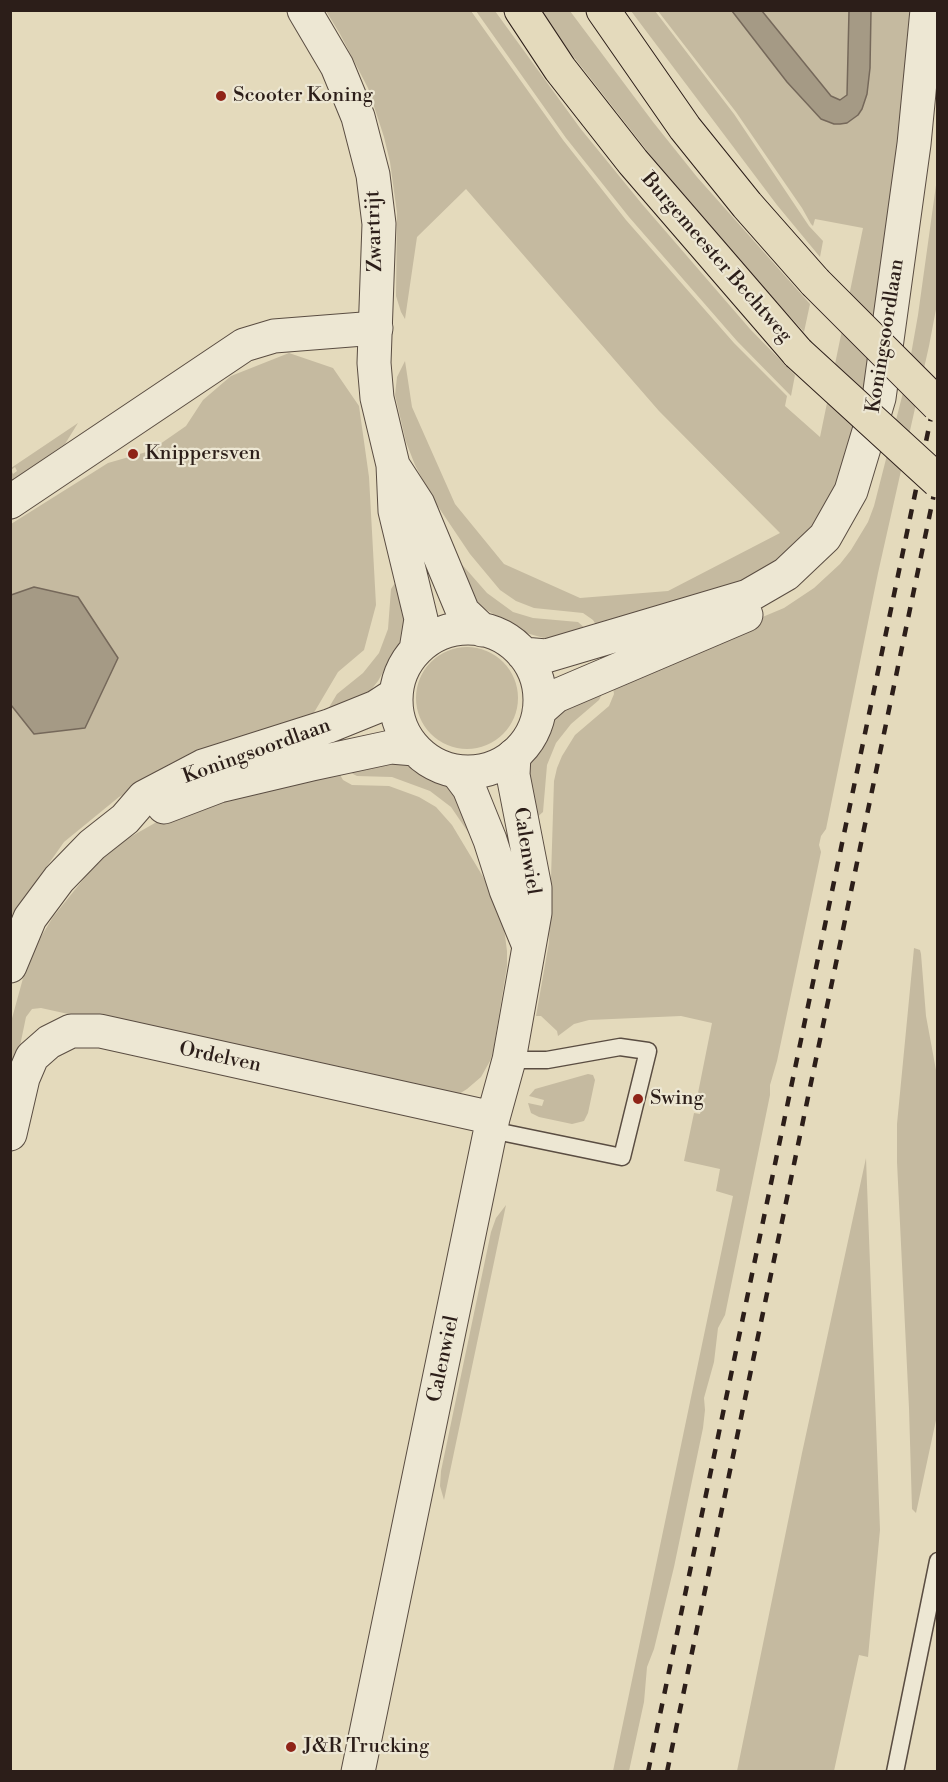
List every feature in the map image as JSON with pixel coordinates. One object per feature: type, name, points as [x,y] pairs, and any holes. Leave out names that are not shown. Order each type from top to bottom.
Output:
[{"type":"main road","name":"Burgemeester Bechtweg","points":[[521,10],[560,69],[633,162],[798,353],[938,481]]},
{"type":"main road","points":[[603,10],[685,128],[747,205],[815,282],[938,405]]},
{"type":"street","name":"Zwartrijt","points":[[304,10],[337,66],[358,117],[373,175],[379,224],[374,363],[377,398],[393,465],[395,511],[421,619],[416,650]]},
{"type":"street","name":"Koningsoordlaan","points":[[523,654],[546,656],[748,596],[786,574],[825,537],[851,490],[879,398],[914,144],[927,10]]},
{"type":"street","name":"Koningsoordlaan","points":[[539,711],[556,696],[716,629],[797,588],[838,551],[870,495],[894,406],[938,112]]},
{"type":"street","points":[[10,502],[244,345],[274,336],[375,328]]},
{"type":"street","name":"Zwartrijt","points":[[393,465],[418,504],[463,612],[482,630]]},
{"type":"street","points":[[458,629],[482,630],[497,634],[523,654],[533,671],[539,691],[539,711],[530,735],[514,755],[497,766],[477,772],[457,772],[434,764],[415,749],[403,732],[397,714],[396,694],[399,678],[406,663],[416,650],[435,636],[458,629]]},
{"type":"street","name":"Koningsoordlaan","points":[[10,966],[30,918],[59,879],[92,845],[125,819],[144,797],[203,766],[329,726],[376,707],[396,694]]},
{"type":"street","name":"Koningsoordlaan","points":[[125,819],[219,786],[391,747],[415,749]]},
{"type":"street","name":"Calenwiel","points":[[358,1772],[492,1124],[509,1060],[535,913],[535,888],[513,775],[514,755]]},
{"type":"street","name":"Calenwiel","points":[[457,772],[469,788],[529,946]]},
{"type":"street","name":"Ordelven","points":[[10,1134],[23,1078],[32,1057],[49,1041],[71,1031],[100,1031],[492,1124]]},
{"type":"lane","points":[[492,1124],[622,1157],[648,1051],[620,1047],[547,1060],[509,1060]]},
{"type":"lane","points":[[895,1772],[937,1565]]},
{"type":"shaded area","points":[[326,11],[471,11],[563,140],[626,220],[734,343],[787,396],[785,406],[820,437],[863,228],[815,219],[813,226],[811,224],[736,112],[658,11],[732,11],[787,82],[827,122],[834,124],[853,119],[862,109],[870,68],[871,11],[917,11],[883,298],[846,470],[817,531],[753,580],[596,625],[583,613],[534,608],[516,601],[500,590],[470,554],[433,499],[415,465],[406,442],[395,395],[397,377],[405,361],[412,407],[455,504],[504,564],[580,598],[668,591],[780,533],[659,411],[466,189],[417,237],[405,319],[396,296],[397,213],[384,137],[368,88]]},
{"type":"shaded area","points":[[476,11],[495,11],[580,128],[642,204],[750,329],[795,375],[791,396],[737,341],[629,217],[566,138]]},
{"type":"shaded area","points":[[541,11],[570,11],[697,177],[810,304],[804,332],[655,161],[569,51]]},
{"type":"shaded area","points":[[631,11],[655,11],[734,114],[809,226],[823,241],[820,257],[777,205]]},
{"type":"shaded area","points":[[732,11],[762,11],[831,96],[840,100],[847,95],[849,11],[871,11],[867,94],[858,115],[847,123],[840,124],[821,119],[787,82]]},
{"type":"shaded area","points":[[762,11],[849,11],[847,95],[845,97],[840,100],[831,96]]},
{"type":"shaded area","points":[[937,178],[937,304],[929,346],[878,573],[826,829],[819,845],[821,852],[770,1085],[770,1095],[725,1315],[718,1328],[714,1362],[704,1398],[703,1428],[674,1567],[654,1649],[647,1667],[644,1702],[629,1771],[613,1771],[733,1196],[716,1191],[720,1169],[684,1161],[694,1113],[700,1114],[704,1095],[698,1093],[712,1023],[681,1016],[589,1020],[574,1024],[558,1036],[557,1031],[541,1016],[536,1016],[549,942],[554,781],[562,756],[575,735],[609,706],[614,694],[612,680],[784,608],[814,588],[840,564],[851,550],[868,522],[874,506],[907,377]]},
{"type":"shaded area","points":[[289,353],[333,368],[359,406],[369,477],[376,605],[364,650],[338,672],[309,721],[197,755],[119,797],[64,842],[11,917],[11,705],[34,734],[34,587],[11,595],[11,524],[108,463],[150,451],[186,426],[203,400],[231,376]]},
{"type":"shaded area","points":[[78,423],[65,444],[10,482],[11,468]]},
{"type":"shaded area","points":[[458,560],[487,593],[513,612],[533,618],[578,622],[586,629],[551,640],[526,633],[478,605]]},
{"type":"shaded area","points":[[397,580],[407,599],[403,638],[378,681],[367,695],[328,709],[337,694],[363,673],[379,653],[388,629],[391,589]]},
{"type":"shaded area","points":[[34,587],[78,597],[118,658],[85,728],[34,734],[11,705],[11,595]]},
{"type":"shaded area","points":[[467,647],[486,651],[503,662],[514,679],[518,698],[514,717],[503,734],[486,745],[467,749],[448,745],[431,734],[420,717],[416,698],[420,679],[431,662],[448,651]]},
{"type":"shaded area","points":[[604,690],[599,700],[571,724],[556,743],[547,765],[543,812],[536,818],[528,766],[532,758],[557,713]]},
{"type":"shaded area","points":[[369,758],[405,762],[451,789],[458,795],[470,835],[451,807],[430,791],[392,777],[357,776],[349,772]]},
{"type":"shaded area","points":[[338,771],[343,780],[352,785],[389,786],[419,797],[436,807],[452,825],[491,890],[503,920],[507,966],[493,1052],[481,1077],[459,1094],[440,1096],[41,1008],[32,1009],[26,1017],[11,1089],[11,1022],[25,971],[53,917],[94,866],[125,840],[176,811]]},
{"type":"shaded area","points":[[914,948],[920,950],[921,954],[926,1016],[938,1081],[938,1411],[916,1513],[912,1509],[897,1162],[897,1124]]},
{"type":"shaded area","points":[[588,1074],[593,1075],[595,1080],[584,1121],[572,1124],[531,1113],[528,1103],[542,1106],[544,1100],[529,1096],[535,1089]]},
{"type":"shaded area","points":[[866,1158],[880,1530],[868,1657],[859,1655],[834,1771],[737,1771],[802,1453]]},
{"type":"shaded area","points":[[506,1205],[444,1500],[440,1486],[441,1471],[491,1232],[496,1218]]},
{"type":"railway","points":[[648,1772],[938,384]]},
{"type":"railway","points":[[667,1772],[938,475]]},
{"type":"place","name":"Scooter Koning","points":[[221,96]]},
{"type":"place","name":"Knippersven","points":[[133,454]]},
{"type":"place","name":"Swing","points":[[638,1099]]},
{"type":"place","name":"J&R Trucking","points":[[291,1747]]}]
